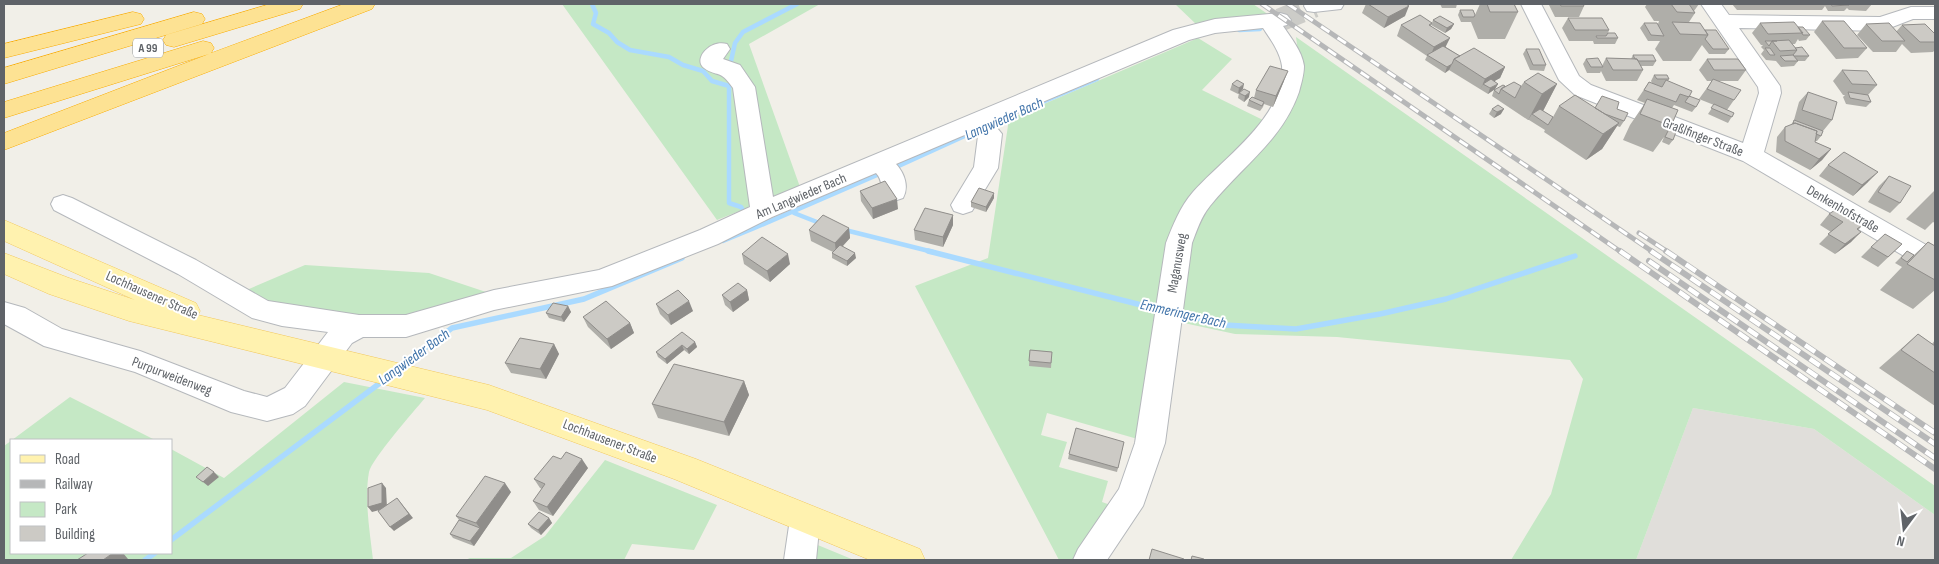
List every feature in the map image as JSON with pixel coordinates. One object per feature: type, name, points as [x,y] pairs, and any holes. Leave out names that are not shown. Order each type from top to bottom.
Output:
[{"type":"highway","points":[[4,52],[193,4]]},
{"type":"highway","points":[[4,76],[244,4]]},
{"type":"highway","name":"A 99","points":[[4,93],[292,4]]},
{"type":"highway","name":"A 99","points":[[4,110],[340,4]]},
{"type":"highway","points":[[7,143],[302,25],[364,4]]},
{"type":"main road","name":"Lochhausener Straße","points":[[4,230],[191,314],[313,356]]},
{"type":"main road","name":"Lochhausener Straße","points":[[4,263],[60,286],[129,310],[490,398],[571,426],[908,560]]},
{"type":"street","name":"Graßlfinger Straße","points":[[1531,4],[1570,80],[1583,90],[1751,155]]},
{"type":"street","points":[[1717,12],[1882,24],[1907,8],[1935,13]]},
{"type":"street","points":[[1717,12],[1769,86],[1770,94],[1751,155]]},
{"type":"street","name":"Am Langwieder Bach","points":[[63,204],[187,267],[261,310],[282,315],[359,326],[406,326],[494,300],[603,279],[708,237],[753,216],[887,173],[982,126],[1194,30],[1215,26],[1275,21]]},
{"type":"street","name":"Maganusweg","points":[[1089,560],[1132,496],[1150,443],[1179,243],[1188,217],[1222,175],[1263,137],[1284,104],[1293,65],[1275,21]]},
{"type":"street","points":[[719,49],[712,58],[712,62],[732,70],[744,87],[753,216]]},
{"type":"street","points":[[963,205],[986,168],[990,134],[982,126]]},
{"type":"street","name":"Denkenhofstraße","points":[[1751,155],[1935,262]]},
{"type":"street","name":"Purpurweidenweg","points":[[4,313],[15,316],[54,338],[140,362],[241,404],[268,409],[284,405],[295,397],[313,356]]},
{"type":"street","points":[[313,356],[346,331],[359,326]]},
{"type":"street","points":[[800,560],[805,519]]},
{"type":"shaded area","points":[[1693,408],[1814,429],[1935,515],[1935,560],[1636,560]]},
{"type":"green space","points":[[562,4],[820,4],[749,44],[800,187],[717,220]]},
{"type":"green space","points":[[1175,4],[1253,4],[1272,17],[1197,25]]},
{"type":"green space","points":[[1296,37],[1935,486],[1935,515],[1814,429],[1693,408],[1636,560],[1511,560],[1551,494],[1583,379],[1570,360],[1337,337],[1235,334],[1170,320],[1186,232],[1253,154],[1299,59]]},
{"type":"green space","points":[[1198,38],[1232,59],[1202,90],[1267,122],[1196,198],[1148,442],[1047,413],[1041,435],[1067,442],[1059,467],[1108,481],[1102,502],[1116,507],[1083,560],[1059,560],[915,286],[988,258],[1009,119]]},
{"type":"green space","points":[[305,265],[429,273],[486,292],[423,314],[395,320],[295,313],[242,292]]},
{"type":"green space","points":[[344,382],[425,398],[385,446],[369,472],[367,505],[373,560],[4,560],[4,446],[10,442],[10,554],[172,554],[172,450],[224,478]]},
{"type":"green space","points":[[70,397],[153,439],[13,439]]},
{"type":"green space","points":[[605,460],[717,505],[694,550],[632,544],[624,560],[465,560],[470,558],[511,558],[545,536]]},
{"type":"green space","points":[[808,541],[854,560],[802,560]]},
{"type":"building","points":[[1368,4],[1406,4],[1409,6],[1388,17]]},
{"type":"building","points":[[1487,4],[1514,4],[1518,12],[1490,12]]},
{"type":"building","points":[[1560,4],[1583,4],[1584,6],[1561,6]]},
{"type":"building","points":[[1671,4],[1689,4],[1695,13],[1677,12]]},
{"type":"building","points":[[1831,4],[1847,4],[1849,5],[1832,6]]},
{"type":"building","points":[[1460,10],[1473,10],[1475,15],[1474,17],[1463,17]]},
{"type":"building","points":[[1420,15],[1432,23],[1429,25],[1450,38],[1434,47],[1401,25]]},
{"type":"building","points":[[1440,16],[1454,24],[1447,28],[1433,20]]},
{"type":"building","points":[[1568,18],[1602,18],[1609,30],[1575,30]]},
{"type":"building","points":[[1822,21],[1844,21],[1867,48],[1844,48]]},
{"type":"building","points":[[1672,22],[1700,23],[1708,35],[1680,34]]},
{"type":"building","points":[[1794,22],[1803,33],[1768,34],[1760,23]]},
{"type":"building","points":[[1644,23],[1657,23],[1664,36],[1651,35]]},
{"type":"building","points":[[1889,23],[1905,41],[1882,41],[1866,24]]},
{"type":"building","points":[[1925,24],[1935,34],[1935,42],[1920,42],[1902,25]]},
{"type":"building","points":[[1798,27],[1803,27],[1810,35],[1803,35]]},
{"type":"building","points":[[1705,30],[1716,30],[1729,49],[1713,49],[1705,39],[1708,35]]},
{"type":"building","points":[[1608,33],[1615,33],[1618,38],[1597,38],[1596,36],[1606,36]]},
{"type":"building","points":[[1789,40],[1797,50],[1780,51],[1772,41]]},
{"type":"building","points":[[1765,41],[1772,41],[1769,46]]},
{"type":"building","points":[[1443,46],[1460,56],[1454,59],[1452,64],[1447,67],[1427,55]]},
{"type":"building","points":[[1802,47],[1809,56],[1793,55],[1797,50],[1795,48]]},
{"type":"building","points":[[1474,48],[1505,67],[1485,79],[1454,59]]},
{"type":"building","points":[[1765,48],[1770,48],[1775,55],[1770,55]]},
{"type":"building","points":[[1526,49],[1539,49],[1546,65],[1533,65]]},
{"type":"building","points":[[1633,55],[1653,55],[1656,61],[1638,61]]},
{"type":"building","points":[[1793,55],[1798,61],[1785,61],[1780,56]]},
{"type":"building","points":[[1598,58],[1603,67],[1591,67],[1586,59]]},
{"type":"building","points":[[1606,58],[1637,59],[1643,70],[1613,70]]},
{"type":"building","points":[[1707,59],[1738,59],[1746,70],[1714,70]]},
{"type":"building","points":[[1270,66],[1288,71],[1276,96],[1256,90]]},
{"type":"building","points":[[1842,70],[1867,71],[1877,85],[1852,84]]},
{"type":"building","points":[[1538,73],[1557,84],[1542,94],[1524,82]]},
{"type":"building","points":[[1654,75],[1667,75],[1669,79],[1657,79]]},
{"type":"building","points":[[1491,79],[1498,84],[1490,88],[1483,84]]},
{"type":"building","points":[[1713,79],[1741,90],[1734,100],[1707,89]]},
{"type":"building","points":[[1237,80],[1244,84],[1239,88],[1232,84]]},
{"type":"building","points":[[1666,80],[1692,91],[1689,97],[1680,94],[1676,102],[1644,90],[1649,82],[1662,87]]},
{"type":"building","points":[[1514,82],[1521,86],[1515,98],[1501,89]]},
{"type":"building","points":[[1503,85],[1505,86],[1499,94],[1494,90]]},
{"type":"building","points":[[1244,89],[1250,92],[1245,96],[1239,93]]},
{"type":"building","points":[[1808,92],[1837,102],[1832,120],[1802,110]]},
{"type":"building","points":[[1848,92],[1868,95],[1871,102],[1850,98]]},
{"type":"building","points":[[1575,95],[1619,123],[1603,134],[1559,106]]},
{"type":"building","points":[[1602,96],[1619,102],[1617,109],[1628,113],[1624,121],[1595,108]]},
{"type":"building","points":[[1689,96],[1700,100],[1696,107],[1685,102]]},
{"type":"building","points":[[1252,97],[1264,102],[1262,106],[1249,100]]},
{"type":"building","points":[[1647,99],[1678,110],[1671,126],[1640,114]]},
{"type":"building","points":[[1714,104],[1734,113],[1732,117],[1711,108]]},
{"type":"building","points":[[1498,105],[1504,109],[1497,112],[1492,109]]},
{"type":"building","points":[[1540,109],[1553,117],[1548,125],[1532,114]]},
{"type":"building","points":[[1794,120],[1823,131],[1821,136],[1816,134],[1817,131],[1795,123],[1793,124]]},
{"type":"building","points":[[1795,123],[1817,131],[1815,142],[1831,149],[1819,159],[1785,141],[1785,127]]},
{"type":"building","points":[[1669,129],[1676,132],[1673,140],[1665,137]]},
{"type":"building","points":[[1844,152],[1878,172],[1862,185],[1828,165]]},
{"type":"building","points":[[1889,176],[1911,186],[1900,203],[1878,192]]},
{"type":"building","points":[[885,181],[897,199],[872,208],[860,191]]},
{"type":"building","points":[[979,188],[994,193],[986,207],[971,202]]},
{"type":"building","points":[[925,208],[953,215],[943,237],[914,230]]},
{"type":"building","points":[[1838,208],[1864,224],[1857,229],[1861,232],[1845,244],[1828,234],[1843,222],[1829,214]]},
{"type":"building","points":[[823,215],[849,228],[835,243],[809,230]]},
{"type":"building","points":[[1885,234],[1902,244],[1888,257],[1871,247]]},
{"type":"building","points":[[762,237],[788,254],[767,271],[742,254]]},
{"type":"building","points":[[1928,242],[1935,246],[1935,280],[1907,264]]},
{"type":"building","points":[[840,245],[855,253],[847,261],[832,253]]},
{"type":"building","points":[[1907,251],[1914,255],[1907,262],[1901,258]]},
{"type":"building","points":[[738,283],[747,290],[730,302],[722,295]]},
{"type":"building","points":[[678,290],[689,301],[668,315],[656,304]]},
{"type":"building","points":[[606,301],[630,323],[607,339],[583,317]]},
{"type":"building","points":[[553,303],[568,306],[561,317],[546,313]]},
{"type":"building","points":[[682,332],[695,342],[687,349],[682,345],[665,359],[656,352]]},
{"type":"building","points":[[1918,334],[1935,346],[1935,373],[1901,350]]},
{"type":"building","points":[[520,338],[554,344],[540,369],[505,363]]},
{"type":"building","points":[[1030,350],[1052,352],[1051,363],[1029,361]]},
{"type":"building","points":[[674,364],[744,381],[724,422],[652,404]]},
{"type":"building","points":[[1076,428],[1124,442],[1118,468],[1069,454]]},
{"type":"building","points":[[566,452],[582,459],[547,507],[533,501],[545,484],[534,479],[553,456],[561,459]]},
{"type":"building","points":[[207,467],[214,472],[203,482],[196,477]]},
{"type":"building","points":[[485,476],[505,483],[476,523],[456,516]]},
{"type":"building","points":[[382,483],[382,503],[368,507],[368,488]]},
{"type":"building","points":[[397,498],[409,514],[390,527],[378,511]]},
{"type":"building","points":[[539,512],[549,518],[538,530],[528,524]]},
{"type":"building","points":[[459,520],[480,528],[470,541],[450,534]]},
{"type":"building","points":[[1152,549],[1184,559],[1184,560],[1149,560]]},
{"type":"building","points":[[86,554],[112,554],[103,560],[77,560]]},
{"type":"building","points":[[1192,556],[1204,559],[1204,560],[1191,560]]},
{"type":"waterway","name":"Langwieder Bach","points":[[592,4],[596,13],[593,24],[609,33],[617,42],[630,50],[669,57],[683,65],[703,71],[712,81],[729,86],[729,203],[741,207],[747,216]]},
{"type":"waterway","points":[[731,61],[735,43],[743,32],[797,4]]},
{"type":"waterway","name":"Langwieder Bach","points":[[1239,30],[1260,29]]},
{"type":"waterway","name":"Langwieder Bach","points":[[1026,109],[1097,79]]},
{"type":"waterway","name":"Langwieder Bach","points":[[987,126],[1016,113]]},
{"type":"waterway","name":"Langwieder Bach","points":[[892,169],[980,129]]},
{"type":"waterway","name":"Langwieder Bach","points":[[752,229],[884,172]]},
{"type":"waterway","name":"Emmeringer Bach","points":[[794,213],[822,224]]},
{"type":"waterway","name":"Langwieder Bach","points":[[751,222],[752,229]]},
{"type":"waterway","name":"Langwieder Bach","points":[[723,241],[752,229]]},
{"type":"waterway","name":"Emmeringer Bach","points":[[845,230],[933,252]]},
{"type":"waterway","name":"Emmeringer Bach","points":[[928,251],[1161,310]]},
{"type":"waterway","name":"Emmeringer Bach","points":[[1177,313],[1225,325],[1296,329],[1380,314],[1446,299],[1575,256]]},
{"type":"waterway","name":"Langwieder Bach","points":[[398,368],[452,328],[584,299],[682,258]]},
{"type":"waterway","name":"Langwieder Bach","points":[[172,539],[384,380]]},
{"type":"waterway","name":"Langwieder Bach","points":[[145,560],[154,554]]},
{"type":"tunnel","points":[[1280,20],[1314,6]]},
{"type":"railway","points":[[1262,4],[1621,252]]},
{"type":"railway","points":[[1288,4],[1653,252]]},
{"type":"railway","points":[[1639,233],[1668,252]]},
{"type":"railway","points":[[1620,251],[1935,469]]},
{"type":"railway","points":[[1651,251],[1935,444]]},
{"type":"railway","points":[[1666,251],[1935,433]]},
{"type":"railway","points":[[1649,261],[1935,458]]}]
